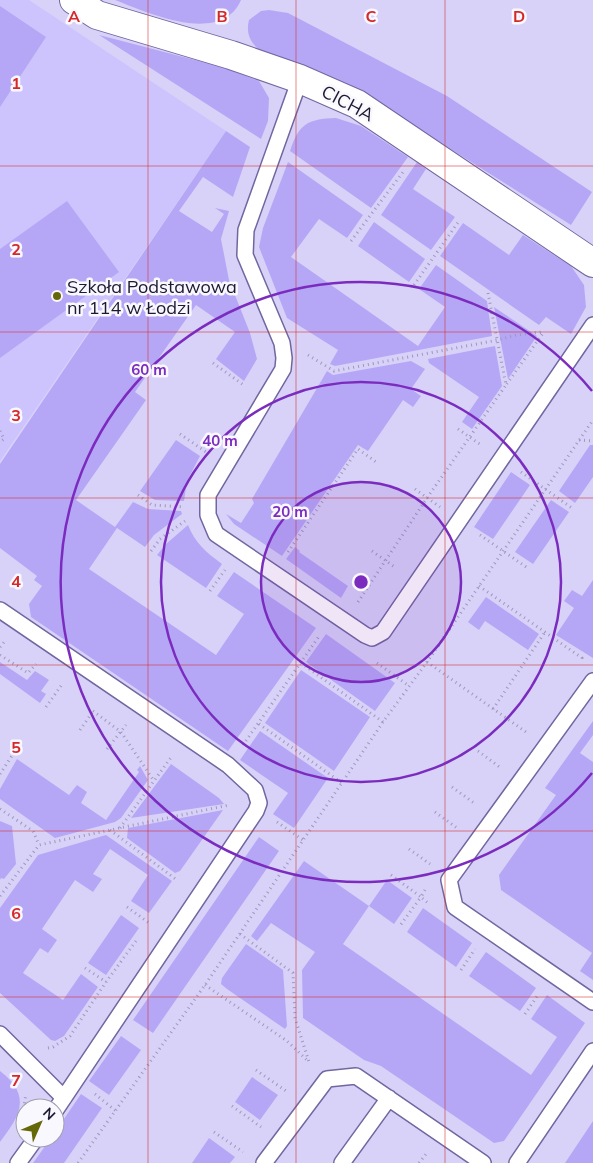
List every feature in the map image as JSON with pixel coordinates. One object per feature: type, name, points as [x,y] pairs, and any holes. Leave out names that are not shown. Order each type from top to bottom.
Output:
[{"type":"street","name":"CICHA","points":[[74,0],[97,15],[231,55],[300,79],[357,104],[593,263]]},
{"type":"lane","points":[[300,79],[246,230],[244,241],[245,255],[282,343],[283,370],[208,494],[208,515],[216,534],[372,638],[383,632],[593,325]]},
{"type":"lane","points":[[0,610],[241,776],[255,790],[259,803],[256,811],[64,1098]]},
{"type":"lane","points":[[593,681],[450,880],[455,907],[593,1002]]},
{"type":"lane","points":[[0,1034],[53,1098]]},
{"type":"lane","points":[[516,1163],[593,1051]]},
{"type":"lane","points":[[264,1163],[328,1079],[356,1076],[483,1163]]},
{"type":"lane","points":[[342,1163],[389,1098]]},
{"type":"lane","points":[[18,1163],[29,1148]]},
{"type":"path","points":[[351,241],[422,148]]},
{"type":"path","points":[[414,285],[459,220]]},
{"type":"path","points":[[488,293],[506,385]]},
{"type":"path","points":[[282,343],[297,348],[334,370],[498,340],[516,335],[543,332],[356,604],[336,615]]},
{"type":"path","points":[[213,363],[248,387]]},
{"type":"path","points":[[78,1163],[205,985],[383,722],[427,662],[593,420]]},
{"type":"path","points":[[0,431],[4,440],[0,442]]},
{"type":"path","points":[[180,434],[209,454]]},
{"type":"path","points":[[579,440],[593,441]]},
{"type":"path","points":[[274,572],[358,449],[376,462]]},
{"type":"path","points":[[138,495],[152,505],[190,507]]},
{"type":"path","points":[[151,551],[160,539],[191,516]]},
{"type":"path","points":[[210,591],[230,563]]},
{"type":"path","points":[[493,709],[545,632]]},
{"type":"path","points":[[0,655],[28,673],[36,664]]},
{"type":"path","points":[[427,662],[530,735]]},
{"type":"path","points":[[301,663],[383,722]]},
{"type":"path","points":[[46,707],[63,682]]},
{"type":"path","points":[[80,730],[98,706]]},
{"type":"path","points":[[94,711],[121,732],[154,781]]},
{"type":"path","points":[[259,724],[342,783]]},
{"type":"path","points":[[107,749],[126,725]]},
{"type":"path","points":[[119,828],[172,756],[184,736]]},
{"type":"path","points":[[0,774],[19,745]]},
{"type":"path","points":[[478,751],[506,771]]},
{"type":"path","points":[[452,787],[481,808]]},
{"type":"path","points":[[0,896],[39,845],[229,806],[226,800]]},
{"type":"path","points":[[0,809],[33,831],[39,845]]},
{"type":"path","points":[[435,812],[464,833]]},
{"type":"path","points":[[110,830],[177,880]]},
{"type":"path","points":[[409,849],[432,865]]},
{"type":"path","points":[[172,887],[182,872]]},
{"type":"path","points":[[391,875],[421,898],[399,927]]},
{"type":"path","points":[[127,907],[149,924],[153,916]]},
{"type":"path","points":[[240,934],[293,972],[295,1018],[309,1062]]},
{"type":"path","points":[[40,1048],[53,1047],[70,1036],[138,938]]},
{"type":"path","points":[[461,970],[480,942]]},
{"type":"path","points":[[85,968],[106,982]]},
{"type":"path","points":[[205,985],[286,1041],[328,1079]]},
{"type":"path","points":[[525,1014],[539,993]]},
{"type":"path","points":[[303,1069],[309,1062]]},
{"type":"path","points":[[256,1070],[286,1091]]},
{"type":"path","points":[[281,1098],[292,1084]]},
{"type":"path","points":[[22,1086],[26,1093],[25,1098]]},
{"type":"path","points":[[232,1106],[262,1128]]},
{"type":"path","points":[[258,1134],[266,1120]]},
{"type":"path","points":[[214,1132],[244,1155],[249,1147]]},
{"type":"path","points":[[82,1157],[82,1163]]},
{"type":"shaded area","name":"Szkoła Podstawowa nr 114 w Łodzi","points":[[0,0],[29,0],[226,131],[0,461]]},
{"type":"shaded area","points":[[115,0],[241,0],[231,14],[218,21],[201,24],[164,18]]},
{"type":"shaded area","points":[[0,6],[46,37],[0,107]]},
{"type":"shaded area","points":[[269,10],[288,13],[447,96],[592,192],[571,225],[346,83],[258,49],[249,36],[249,20],[261,11]]},
{"type":"shaded area","points":[[99,35],[222,67],[259,81],[269,98],[268,121],[261,139]]},
{"type":"shaded area","points":[[336,118],[361,126],[408,157],[371,208],[290,151],[297,135],[306,125],[318,120]]},
{"type":"shaded area","points":[[226,131],[250,147],[233,197],[203,177],[179,211],[212,232],[224,214],[215,208],[229,211],[221,239],[229,280],[250,333],[257,359],[244,381],[216,359],[235,332],[196,305],[135,392],[146,400],[76,500],[115,527],[133,502],[148,509],[181,511],[182,514],[154,535],[145,547],[117,528],[89,569],[216,655],[244,614],[217,596],[234,572],[316,628],[228,751],[31,617],[29,604],[42,586],[34,580],[37,576],[0,548],[0,464]]},
{"type":"shaded area","points":[[288,162],[363,215],[347,238],[319,219],[291,257],[418,346],[445,307],[419,289],[436,265],[487,301],[492,336],[335,366],[330,364],[338,350],[287,318],[259,247],[263,228]]},
{"type":"shaded area","points":[[417,162],[426,169],[413,189],[455,217],[431,250],[381,215]]},
{"type":"shaded area","points":[[67,201],[119,272],[0,358],[0,249]]},
{"type":"shaded area","points":[[374,222],[425,259],[409,282],[358,246]]},
{"type":"shaded area","points":[[463,223],[509,255],[523,235],[571,266],[584,285],[586,307],[571,334],[546,317],[539,325],[440,256]]},
{"type":"shaded area","points":[[494,307],[537,336],[508,379]]},
{"type":"shaded area","points":[[495,346],[502,386],[472,429],[462,422],[479,397],[429,363],[428,359]]},
{"type":"shaded area","points":[[411,361],[425,369],[411,389],[421,396],[413,407],[403,400],[368,451],[358,445],[282,556],[234,524],[226,514],[241,523],[254,503],[252,499],[327,371],[333,375]]},
{"type":"shaded area","points":[[176,440],[200,456],[187,481],[184,501],[155,500],[140,491]]},
{"type":"shaded area","points":[[590,445],[593,445],[593,477],[575,503],[559,491]]},
{"type":"shaded area","points":[[511,472],[530,485],[493,539],[474,527]]},
{"type":"shaded area","points":[[551,500],[569,512],[533,564],[515,552]]},
{"type":"shaded area","points":[[188,525],[202,547],[222,564],[206,588],[157,555],[166,544]]},
{"type":"shaded area","points":[[295,547],[299,552],[348,586],[341,598],[286,559]]},
{"type":"shaded area","points":[[593,580],[593,658],[556,635],[574,608],[564,601],[572,590],[582,596]]},
{"type":"shaded area","points":[[486,597],[539,634],[528,650],[485,621],[479,630],[468,622]]},
{"type":"shaded area","points":[[326,634],[395,683],[375,711],[306,662]]},
{"type":"shaded area","points":[[0,662],[27,680],[35,671],[49,680],[41,691],[46,694],[40,703],[0,674]]},
{"type":"shaded area","points":[[301,670],[370,717],[334,771],[265,723]]},
{"type":"shaded area","points":[[593,721],[593,735],[580,753],[593,762],[593,980],[580,971],[592,953],[501,890],[499,875],[556,795],[545,788]]},
{"type":"shaded area","points":[[260,731],[328,778],[294,828],[273,814],[288,793],[240,760]]},
{"type":"shaded area","points":[[17,759],[69,795],[77,785],[87,792],[81,803],[106,820],[139,772],[137,770],[140,766],[148,780],[121,818],[115,822],[55,838],[0,799],[0,789]]},
{"type":"shaded area","points":[[171,764],[219,798],[224,804],[131,818]]},
{"type":"shaded area","points":[[223,810],[180,871],[175,873],[127,838],[128,828]]},
{"type":"shaded area","points":[[0,821],[12,826],[16,864],[4,879],[1,878],[0,880]]},
{"type":"shaded area","points":[[106,835],[172,881],[149,913],[131,901],[148,875],[110,849],[93,874],[102,879],[93,892],[75,880],[42,929],[57,940],[48,953],[40,948],[23,973],[63,1000],[81,974],[98,987],[64,1036],[55,1041],[51,1040],[0,993],[0,908],[38,855]]},
{"type":"shaded area","points":[[259,837],[279,851],[153,1033],[133,1020]]},
{"type":"shaded area","points":[[304,861],[369,906],[343,944],[531,1075],[557,1037],[531,1019],[547,995],[585,1023],[504,1141],[494,1143],[381,1066],[364,1060],[303,1018],[302,970],[315,952],[271,923],[257,941],[251,936]]},
{"type":"shaded area","points":[[387,880],[412,898],[394,924],[369,906]]},
{"type":"shaded area","points":[[423,908],[472,943],[456,967],[407,932]]},
{"type":"shaded area","points":[[121,915],[139,928],[106,975],[88,963]]},
{"type":"shaded area","points":[[246,944],[283,970],[287,1026],[285,1029],[221,984],[222,978]]},
{"type":"shaded area","points":[[486,952],[536,988],[520,1011],[469,976]]},
{"type":"shaded area","points":[[121,1036],[141,1050],[109,1095],[89,1081]]},
{"type":"shaded area","points":[[0,1071],[13,1083],[19,1098],[15,1098],[14,1122],[0,1142]]},
{"type":"shaded area","points":[[252,1077],[278,1095],[260,1120],[235,1102]]},
{"type":"shaded area","points":[[81,1094],[102,1108],[64,1163],[33,1163],[44,1148],[65,1148],[65,1117]]},
{"type":"shaded area","points":[[593,1121],[593,1163],[565,1163]]},
{"type":"shaded area","points":[[209,1138],[235,1157],[230,1163],[192,1163]]},
{"type":"place","name":"Szkoła Podstawowa nr 114 w Łodzi","points":[[57,296]]}]
